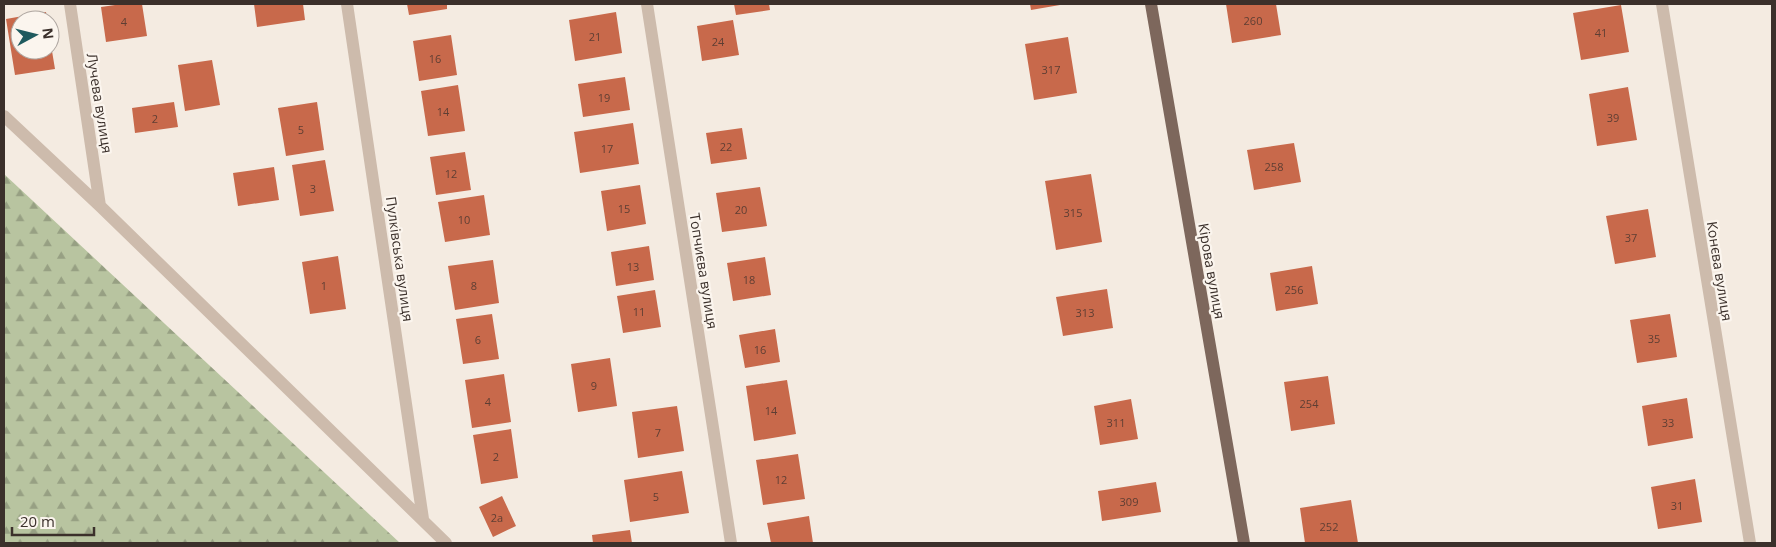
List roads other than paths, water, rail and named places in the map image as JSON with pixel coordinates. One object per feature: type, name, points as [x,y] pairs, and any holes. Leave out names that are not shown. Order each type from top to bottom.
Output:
[{"type":"main road","name":"Кірова вулиця","points":[[1151,4],[1244,543]]},
{"type":"street","name":"Лучева вулиця","points":[[70,4],[100,206]]},
{"type":"street","name":"Пулківська вулиця","points":[[347,4],[423,519]]},
{"type":"street","name":"Топчиєва вулиця","points":[[647,4],[731,543]]},
{"type":"street","name":"Конєва вулиця","points":[[1662,4],[1750,543]]},
{"type":"street","points":[[4,116],[100,206],[446,543]]}]
